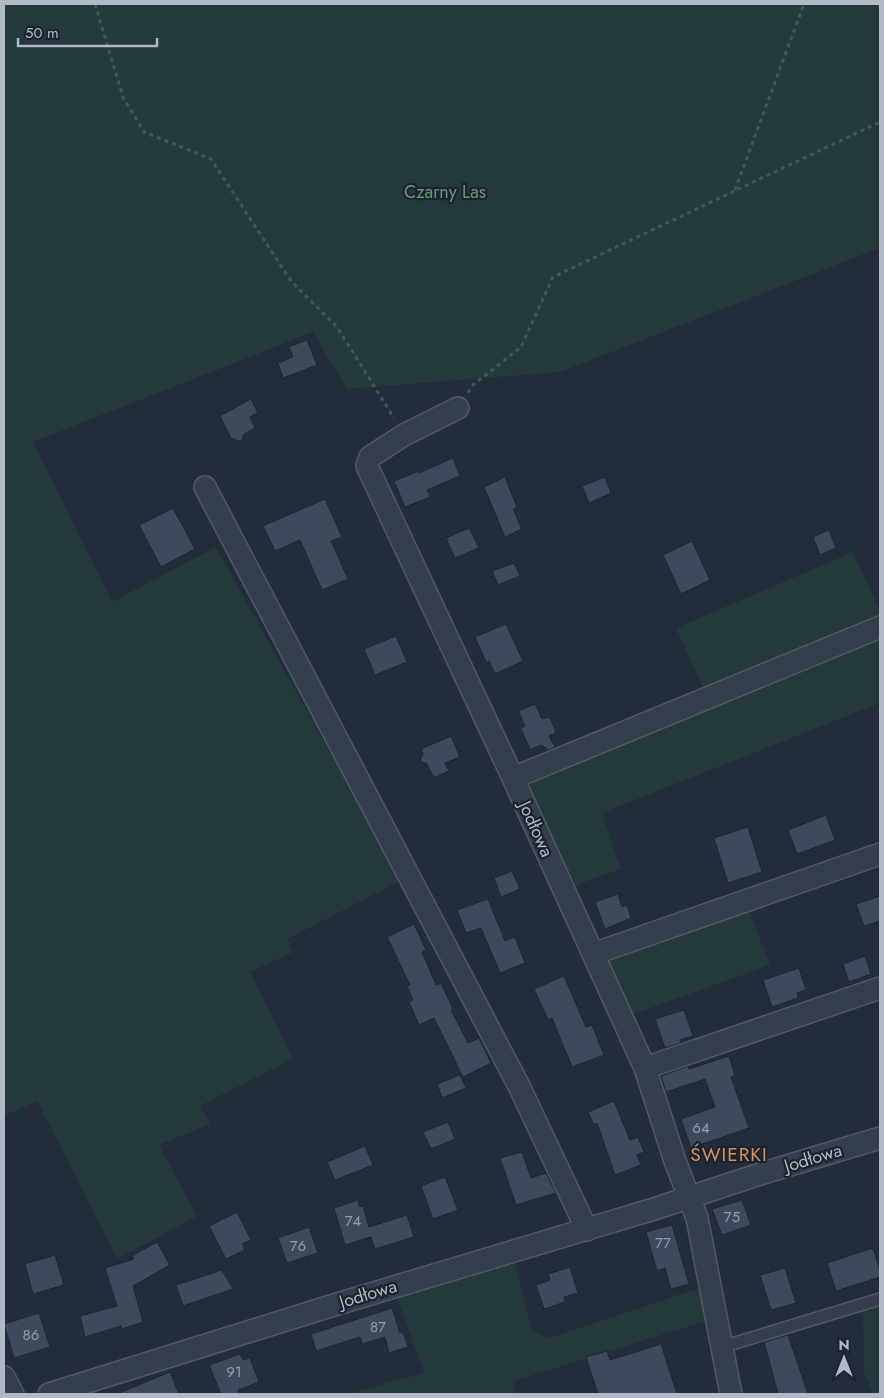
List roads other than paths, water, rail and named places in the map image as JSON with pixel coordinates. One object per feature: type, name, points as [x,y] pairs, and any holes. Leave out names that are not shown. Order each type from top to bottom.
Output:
[{"type":"street","name":"Jodłowa","points":[[458,408],[404,435],[370,457],[367,466],[513,778],[645,1068],[675,1162],[697,1218],[731,1394]]},
{"type":"street","points":[[205,487],[519,1086],[587,1230]]},
{"type":"street","points":[[513,778],[880,627]]},
{"type":"street","points":[[593,954],[880,854]]},
{"type":"street","points":[[645,1068],[880,988]]},
{"type":"street","name":"Jodłowa","points":[[49,1394],[334,1305],[587,1230],[880,1138]]},
{"type":"street","points":[[4,1377],[13,1394]]},
{"type":"lane","points":[[722,1347],[880,1299]]},
{"type":"district","name":"ŚWIERKI","points":[[729,1154]]},
{"type":"park label","name":"Czarny Las","points":[[445,192]]}]
